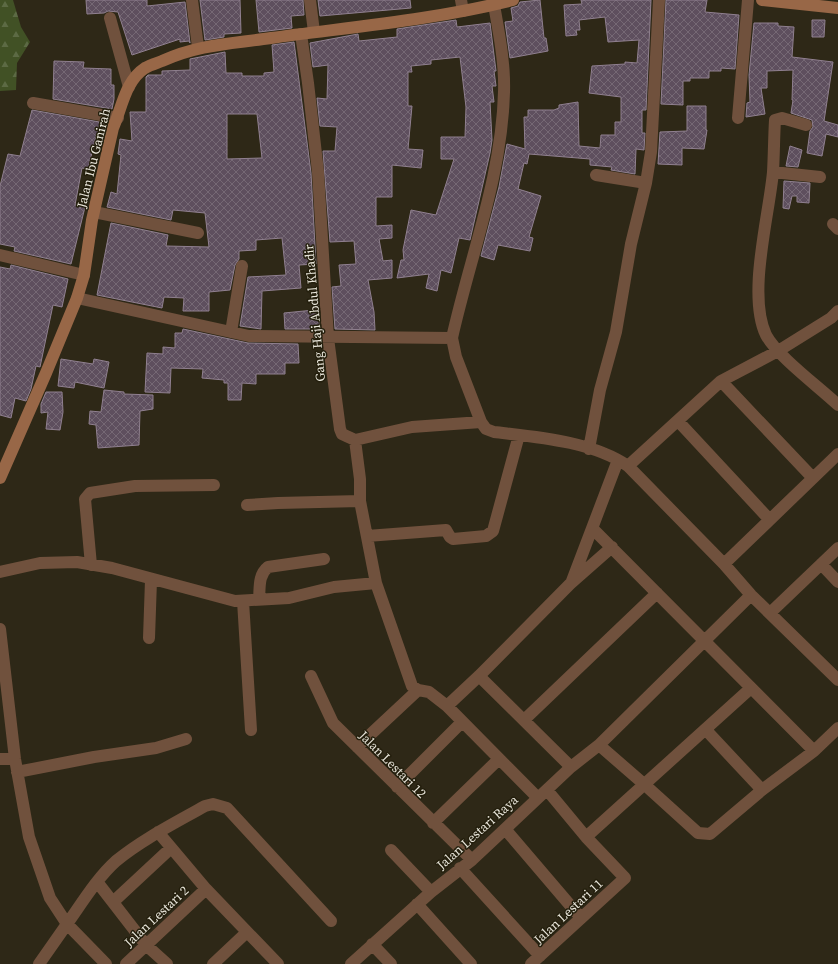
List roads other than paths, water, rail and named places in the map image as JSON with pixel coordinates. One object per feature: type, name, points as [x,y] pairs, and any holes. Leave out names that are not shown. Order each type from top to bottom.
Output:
[{"type":"main road","name":"Jalan Ibu Ganirah","points":[[0,478],[77,298],[84,275],[94,212],[105,157],[113,128],[118,118],[123,99],[129,87],[145,68],[198,47],[314,32],[462,5],[494,5],[513,0]]},
{"type":"main road","points":[[762,0],[838,8]]},
{"type":"street","points":[[192,0],[198,47]]},
{"type":"street","points":[[310,0],[314,32]]},
{"type":"street","points":[[588,449],[600,390],[616,332],[631,244],[646,183],[651,152],[659,0]]},
{"type":"street","points":[[738,118],[748,0]]},
{"type":"street","points":[[494,5],[499,32],[504,91],[502,121],[489,195],[452,338],[456,357],[481,422],[486,429],[494,432],[557,441],[588,449],[623,463],[724,564],[751,595],[838,680]]},
{"type":"street","points":[[110,18],[129,87]]},
{"type":"street","name":"Gang Haji Abdul Khadir","points":[[300,34],[308,83],[318,172],[328,338],[340,429],[342,434],[355,440]]},
{"type":"street","points":[[33,103],[118,118]]},
{"type":"street","points":[[806,125],[782,118],[775,120],[773,172],[760,267],[759,292],[761,319],[766,334],[778,351],[838,405]]},
{"type":"street","points":[[773,172],[820,177]]},
{"type":"street","points":[[596,175],[646,183]]},
{"type":"street","points":[[94,212],[198,233]]},
{"type":"street","points":[[0,255],[84,275]]},
{"type":"street","points":[[231,332],[242,266]]},
{"type":"street","points":[[77,298],[249,336],[328,338],[452,338]]},
{"type":"street","points":[[570,584],[623,463],[678,420],[721,381],[836,318]]},
{"type":"street","points":[[721,381],[812,477]]},
{"type":"street","points":[[678,420],[769,519]]},
{"type":"street","points":[[357,747],[418,690],[410,683],[376,583],[360,501],[360,479],[355,440],[412,427],[481,422]]},
{"type":"street","points":[[367,536],[446,530],[450,538],[453,539],[486,536],[490,534],[493,531],[519,435]]},
{"type":"street","points":[[724,564],[812,477],[838,454]]},
{"type":"street","points":[[91,565],[85,500],[90,493],[135,486],[214,485]]},
{"type":"street","points":[[247,506],[278,503],[360,501]]},
{"type":"street","points":[[593,529],[814,751]]},
{"type":"street","points":[[447,706],[480,676],[570,584],[612,547]]},
{"type":"street","points":[[770,614],[838,548]]},
{"type":"street","points":[[259,599],[260,578],[264,570],[268,567],[324,559]]},
{"type":"street","points":[[0,572],[40,563],[77,562],[112,568],[151,580],[235,601],[289,598],[334,587],[376,583]]},
{"type":"street","points":[[821,564],[838,582]]},
{"type":"street","points":[[149,638],[151,580]]},
{"type":"street","points":[[524,720],[657,593]]},
{"type":"street","points":[[751,595],[598,745],[571,766],[542,794],[586,837],[751,688]]},
{"type":"street","points":[[243,601],[251,730]]},
{"type":"street","points":[[0,629],[14,759],[29,836],[35,857],[50,898],[67,924],[106,964]]},
{"type":"street","name":"Jalan Lestari 12","points":[[311,676],[333,723],[472,860]]},
{"type":"street","points":[[480,676],[571,766]]},
{"type":"street","name":"Jalan Lestari Raya","points":[[351,964],[417,904],[460,868],[472,860],[542,794],[499,759],[447,706],[429,692],[418,690]]},
{"type":"street","points":[[397,787],[462,722]]},
{"type":"street","points":[[598,745],[698,833],[710,834],[762,790],[814,751],[838,728]]},
{"type":"street","points":[[706,730],[762,790]]},
{"type":"street","points":[[17,772],[94,757],[156,748],[186,739]]},
{"type":"street","points":[[0,759],[14,759]]},
{"type":"street","points":[[433,823],[499,759]]},
{"type":"street","points":[[40,964],[67,924],[115,862],[159,833],[205,806],[213,804],[227,808],[330,921]]},
{"type":"street","points":[[505,829],[581,918]]},
{"type":"street","points":[[159,833],[170,848],[206,889],[278,964]]},
{"type":"street","name":"Jalan Lestari 11","points":[[536,960],[625,878],[586,837]]},
{"type":"street","points":[[113,902],[170,848]]},
{"type":"street","points":[[391,850],[431,892]]},
{"type":"street","points":[[460,868],[536,960]]},
{"type":"street","points":[[98,883],[146,944],[167,964]]},
{"type":"street","name":"Jalan Lestari 2","points":[[126,964],[206,889]]},
{"type":"street","points":[[417,904],[471,964]]},
{"type":"street","points":[[213,964],[247,932]]},
{"type":"street","points":[[372,944],[391,964]]}]
